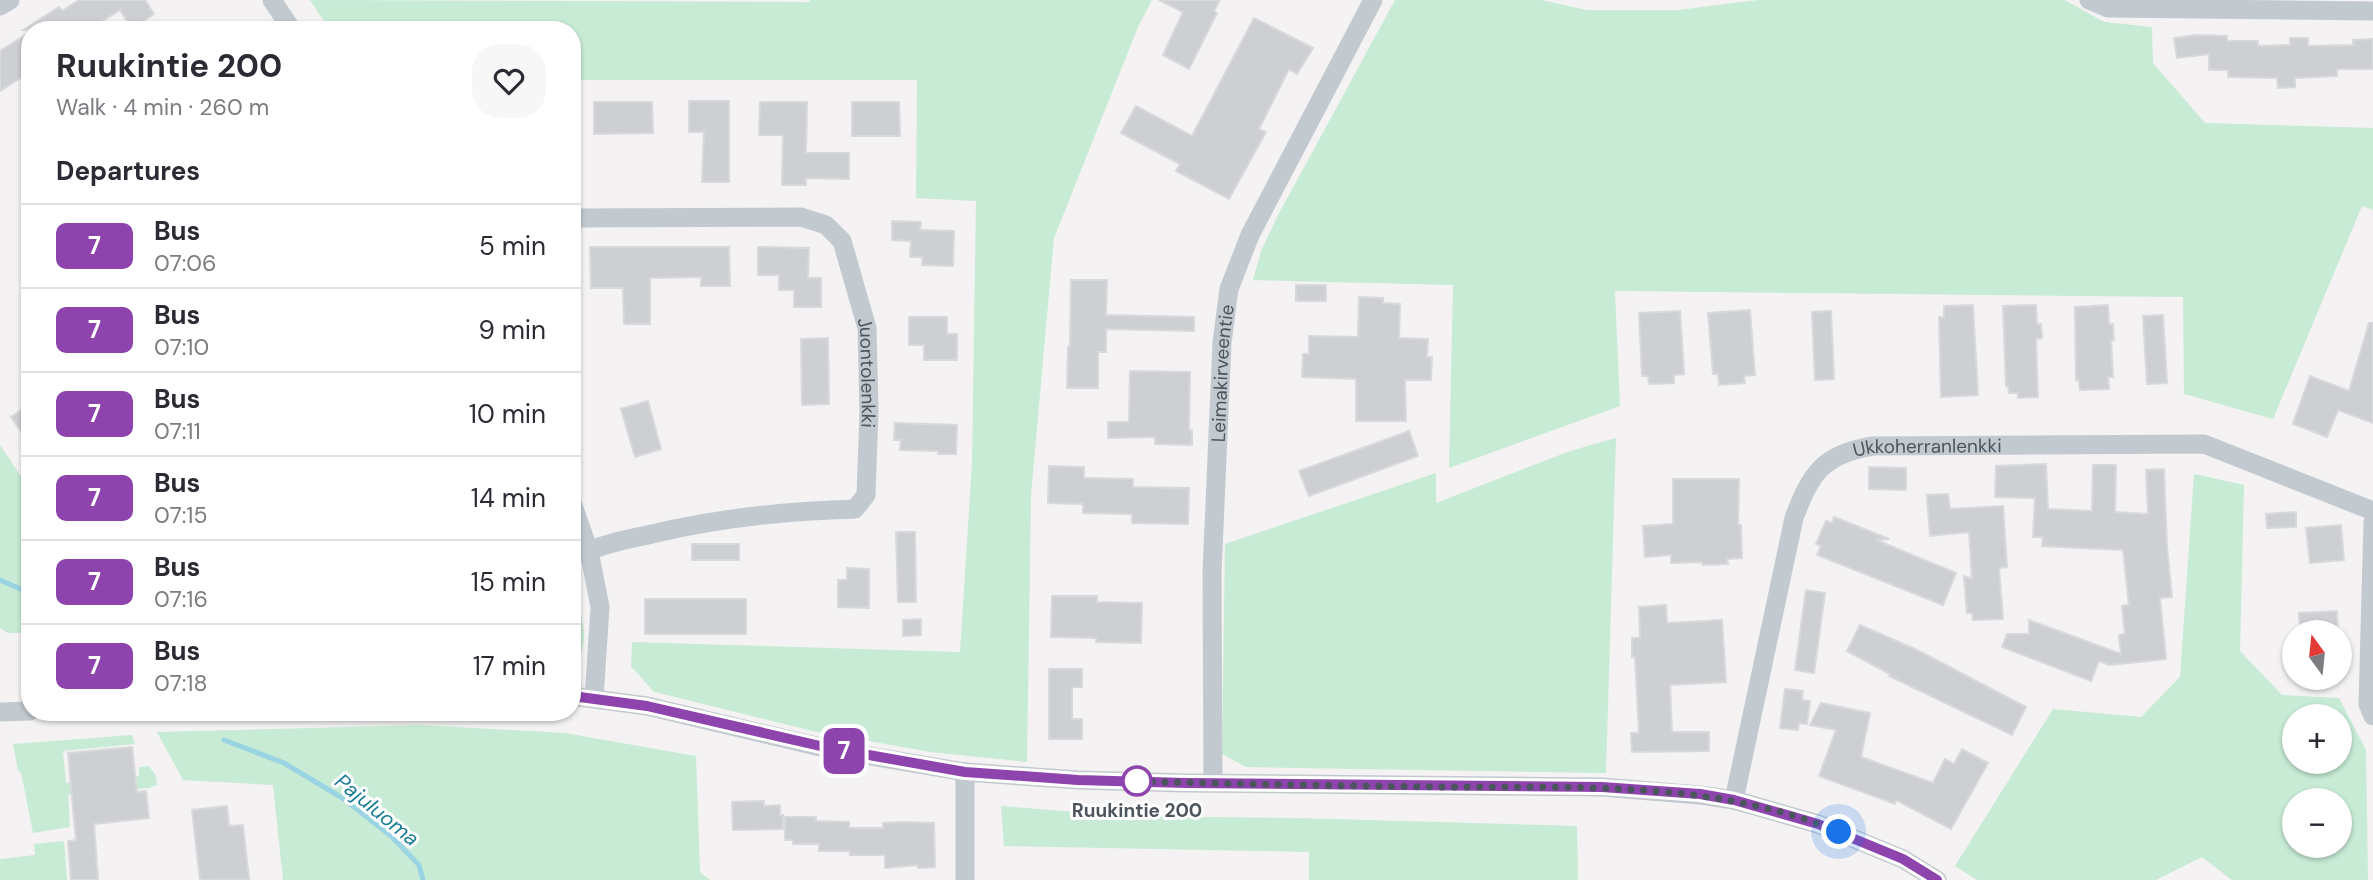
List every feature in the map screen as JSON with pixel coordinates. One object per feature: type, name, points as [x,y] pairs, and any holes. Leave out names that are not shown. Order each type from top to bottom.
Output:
[{"type":"street","points":[[0,6],[10,0]]},
{"type":"street","points":[[272,0],[286,21]]},
{"type":"street","name":"Leimakirveentie","points":[[1213,783],[1212,572],[1222,344],[1229,289],[1250,235],[1373,0]]},
{"type":"street","points":[[2089,0],[2108,8],[2373,11]]},
{"type":"street","name":"Juontolenkki","points":[[581,218],[801,217],[826,225],[842,242],[867,328],[869,412],[866,495],[855,509],[804,510],[744,516],[602,545],[589,551]]},
{"type":"street","name":"Ukkoherranlenkki","points":[[1734,800],[1794,517],[1805,487],[1814,472],[1851,449],[1873,446],[2204,444],[2373,511]]},
{"type":"street","points":[[2373,522],[2368,704],[2373,716]]},
{"type":"street","points":[[581,528],[589,551],[600,607],[594,698]]},
{"type":"street","points":[[581,697],[647,706],[829,748],[965,772],[1078,780],[1602,787],[1700,794],[1734,800],[1818,824],[1903,859],[1937,880]]},
{"type":"street","points":[[0,712],[21,711]]},
{"type":"street","points":[[965,772],[965,880]]},
{"type":"green space","points":[[310,0],[1152,0],[1138,27],[1054,238],[1031,494],[1027,762],[930,752],[813,731],[654,692],[631,666],[632,642],[960,652],[972,463],[976,201],[916,198],[917,80],[581,80],[581,21],[324,21]]},
{"type":"green space","points":[[1395,0],[1541,0],[1587,10],[1678,10],[1758,0],[2065,0],[2104,22],[2152,27],[2153,63],[2205,123],[2373,128],[2373,210],[2362,206],[2273,419],[2184,394],[2183,297],[1615,291],[1620,406],[1449,468],[1453,285],[1253,280],[1261,251],[1277,217]]},
{"type":"green space","points":[[1616,438],[1606,773],[1246,767],[1222,754],[1225,544],[1436,473],[1436,503],[1570,451]]},
{"type":"green space","points":[[0,445],[21,476],[21,633],[8,633],[0,628]]},
{"type":"green space","points":[[2194,474],[2244,485],[2240,651],[2282,695],[2339,698],[2342,704],[2282,704],[2282,774],[2352,774],[2352,723],[2366,750],[2368,880],[2232,880],[2202,857],[2156,880],[1977,880],[1955,866],[2053,709],[2141,717],[2180,677]]},
{"type":"green space","points":[[581,616],[584,629],[581,652]]},
{"type":"green space","points":[[421,725],[565,733],[696,756],[700,872],[710,880],[283,880],[273,785],[183,780],[157,732]]},
{"type":"green space","points":[[132,735],[135,744],[63,751],[66,783],[139,776],[139,767],[149,766],[156,776],[157,785],[68,795],[70,827],[33,833],[13,744]]},
{"type":"green space","points":[[1001,806],[1129,816],[1577,826],[1578,880],[1309,880],[1309,852],[1004,846]]},
{"type":"green space","points":[[64,841],[67,880],[0,880],[0,859],[35,855],[34,844]]},
{"type":"building","points":[[79,0],[145,0],[154,14],[144,21],[127,21],[120,10],[102,21],[37,21],[59,7],[62,11]]},
{"type":"building","points":[[1159,0],[1220,0],[1214,11],[1217,13],[1189,69],[1163,55],[1183,12]]},
{"type":"building","points":[[1254,18],[1313,48],[1297,74],[1289,69],[1259,129],[1266,132],[1229,199],[1176,171],[1180,164],[1121,133],[1136,106],[1192,136]]},
{"type":"building","points":[[2196,35],[2227,36],[2227,41],[2258,41],[2258,46],[2290,45],[2290,38],[2308,38],[2308,46],[2353,45],[2353,40],[2373,39],[2373,69],[2337,69],[2337,76],[2295,78],[2295,87],[2278,88],[2277,78],[2228,77],[2228,70],[2209,70],[2209,54],[2177,58],[2174,38]]},
{"type":"building","points":[[21,38],[21,78],[0,91],[0,51]]},
{"type":"building","points":[[689,101],[729,101],[729,182],[702,182],[704,132],[689,132]]},
{"type":"building","points":[[594,102],[652,102],[653,133],[594,134]]},
{"type":"building","points":[[760,102],[807,102],[806,153],[849,153],[849,179],[806,178],[806,185],[782,185],[783,135],[759,135]]},
{"type":"building","points":[[852,102],[899,102],[900,136],[852,136]]},
{"type":"building","points":[[892,221],[921,222],[920,230],[954,231],[953,266],[922,265],[923,257],[910,257],[911,241],[892,240]]},
{"type":"building","points":[[590,247],[729,247],[730,286],[701,286],[701,277],[650,278],[650,324],[624,324],[623,288],[591,288]]},
{"type":"building","points":[[758,247],[809,248],[808,278],[821,278],[821,307],[794,307],[794,290],[779,290],[779,275],[758,275]]},
{"type":"building","points":[[1071,280],[1107,280],[1106,315],[1194,317],[1194,331],[1106,329],[1106,352],[1098,352],[1098,388],[1067,388]]},
{"type":"building","points":[[1296,285],[1326,285],[1326,301],[1296,301]]},
{"type":"building","points":[[1359,297],[1383,298],[1383,303],[1400,304],[1399,338],[1428,339],[1427,357],[1432,357],[1431,380],[1405,380],[1406,421],[1356,421],[1356,379],[1302,377],[1303,354],[1309,354],[1309,336],[1358,337]]},
{"type":"building","points":[[1973,305],[1978,395],[1941,397],[1939,317],[1944,317],[1944,306]]},
{"type":"building","points":[[2036,305],[2037,324],[2041,324],[2042,338],[2036,339],[2038,397],[2018,398],[2018,393],[2009,393],[2006,386],[2003,306]]},
{"type":"building","points":[[2108,305],[2109,324],[2113,324],[2113,377],[2108,377],[2109,389],[2080,390],[2079,380],[2076,380],[2075,307]]},
{"type":"building","points":[[1750,310],[1755,375],[1744,376],[1745,383],[1719,385],[1718,374],[1713,374],[1708,313]]},
{"type":"building","points":[[1680,311],[1684,374],[1674,375],[1674,383],[1649,384],[1648,376],[1642,376],[1639,313]]},
{"type":"building","points":[[1831,311],[1834,379],[1815,380],[1812,312]]},
{"type":"building","points":[[2163,315],[2167,383],[2147,384],[2143,316]]},
{"type":"building","points":[[909,317],[947,317],[947,334],[957,334],[957,360],[924,360],[924,345],[909,345]]},
{"type":"building","points":[[2369,323],[2373,323],[2373,423],[2338,410],[2327,437],[2293,424],[2310,376],[2349,391]]},
{"type":"building","points":[[828,338],[829,404],[802,405],[801,339]]},
{"type":"building","points":[[1130,371],[1190,372],[1189,430],[1192,430],[1192,445],[1155,444],[1155,437],[1108,438],[1108,422],[1129,422]]},
{"type":"building","points":[[648,401],[661,449],[635,457],[621,409]]},
{"type":"building","points":[[21,410],[21,431],[11,417]]},
{"type":"building","points":[[895,423],[957,425],[956,454],[900,450],[901,440],[894,440]]},
{"type":"building","points":[[1409,431],[1418,456],[1309,496],[1299,471]]},
{"type":"building","points":[[2046,464],[2048,509],[2092,511],[2093,465],[2116,465],[2115,512],[2148,514],[2146,470],[2164,469],[2172,597],[2160,598],[2166,659],[2109,665],[2099,661],[2091,681],[2002,647],[2007,634],[2029,634],[2029,620],[2121,654],[2119,635],[2125,634],[2122,606],[2129,605],[2123,550],[2042,546],[2043,537],[2033,537],[2035,498],[1995,497],[1996,466]]},
{"type":"building","points":[[1049,466],[1084,467],[1084,478],[1133,479],[1133,487],[1189,488],[1188,524],[1132,523],[1132,514],[1083,513],[1083,504],[1048,503]]},
{"type":"building","points":[[1869,467],[1906,468],[1906,490],[1869,489]]},
{"type":"building","points":[[1673,479],[1739,479],[1738,525],[1741,525],[1742,558],[1727,559],[1728,564],[1703,565],[1702,562],[1671,563],[1671,555],[1645,557],[1643,526],[1673,524]]},
{"type":"building","points":[[1948,494],[1950,509],[2003,506],[2007,567],[1999,568],[2003,619],[1973,620],[1972,613],[1967,613],[1964,576],[1972,579],[1969,532],[1930,536],[1927,495]]},
{"type":"building","points":[[2296,512],[2296,527],[2267,528],[2266,514]]},
{"type":"building","points":[[1834,517],[1889,539],[1876,540],[1956,573],[1943,605],[1817,555],[1821,546],[1816,544],[1826,521],[1832,523]]},
{"type":"building","points":[[2341,525],[2344,560],[2310,563],[2306,528]]},
{"type":"building","points":[[896,532],[915,532],[916,602],[898,602]]},
{"type":"building","points":[[692,544],[739,544],[739,560],[692,560]]},
{"type":"building","points":[[847,568],[869,569],[869,608],[838,607],[838,580],[847,580]]},
{"type":"building","points":[[1806,590],[1825,593],[1814,673],[1795,670]]},
{"type":"building","points":[[1052,596],[1097,596],[1097,602],[1142,603],[1141,643],[1051,637]]},
{"type":"building","points":[[645,599],[746,599],[746,634],[645,634]]},
{"type":"building","points":[[1666,605],[1667,623],[1722,620],[1726,682],[1670,685],[1672,732],[1709,732],[1709,751],[1632,752],[1631,733],[1639,733],[1632,638],[1640,638],[1639,607]]},
{"type":"building","points":[[2337,611],[2337,620],[2299,620],[2299,613]]},
{"type":"building","points":[[921,619],[921,635],[903,636],[903,620]]},
{"type":"building","points":[[1860,625],[1919,651],[2026,707],[2012,735],[1889,676],[1890,674],[1847,651]]},
{"type":"building","points":[[1049,669],[1082,669],[1082,687],[1072,687],[1072,719],[1082,719],[1082,739],[1049,739]]},
{"type":"building","points":[[1785,689],[1803,691],[1802,700],[1810,701],[1807,724],[1799,723],[1798,730],[1780,728]]},
{"type":"building","points":[[1821,703],[1870,713],[1861,757],[1933,783],[1945,759],[1954,764],[1962,749],[1988,763],[1951,829],[1896,800],[1895,804],[1819,776],[1836,730],[1810,725]]},
{"type":"building","points":[[132,747],[137,792],[146,791],[149,818],[94,824],[98,880],[71,880],[68,841],[76,840],[68,753]]},
{"type":"building","points":[[764,801],[764,806],[780,805],[783,829],[733,830],[732,802]]},
{"type":"building","points":[[227,806],[229,826],[243,825],[249,879],[200,880],[192,810]]},
{"type":"building","points":[[785,817],[816,817],[816,821],[849,822],[849,828],[883,828],[883,823],[934,823],[935,867],[918,868],[918,865],[885,868],[885,855],[850,855],[850,851],[819,851],[819,844],[793,844],[793,840],[785,840]]},
{"type":"waterway","name":"Pajuluoma","points":[[0,580],[21,589]]},
{"type":"waterway","name":"Pajuluoma","points":[[224,740],[284,763],[344,799],[391,836],[419,865],[423,880]]},
{"type":"bus line","name":"7","points":[[581,697],[647,706],[829,748],[965,772],[1078,780],[1602,787],[1700,794],[1734,800],[1818,824],[1903,859],[1937,880]]},
{"type":"place","name":"Ruukintie 200","points":[[1137,781]]},
{"type":"route","points":[[1137,781],[1132,781],[1602,787],[1700,794],[1734,800],[1839,832]]}]
